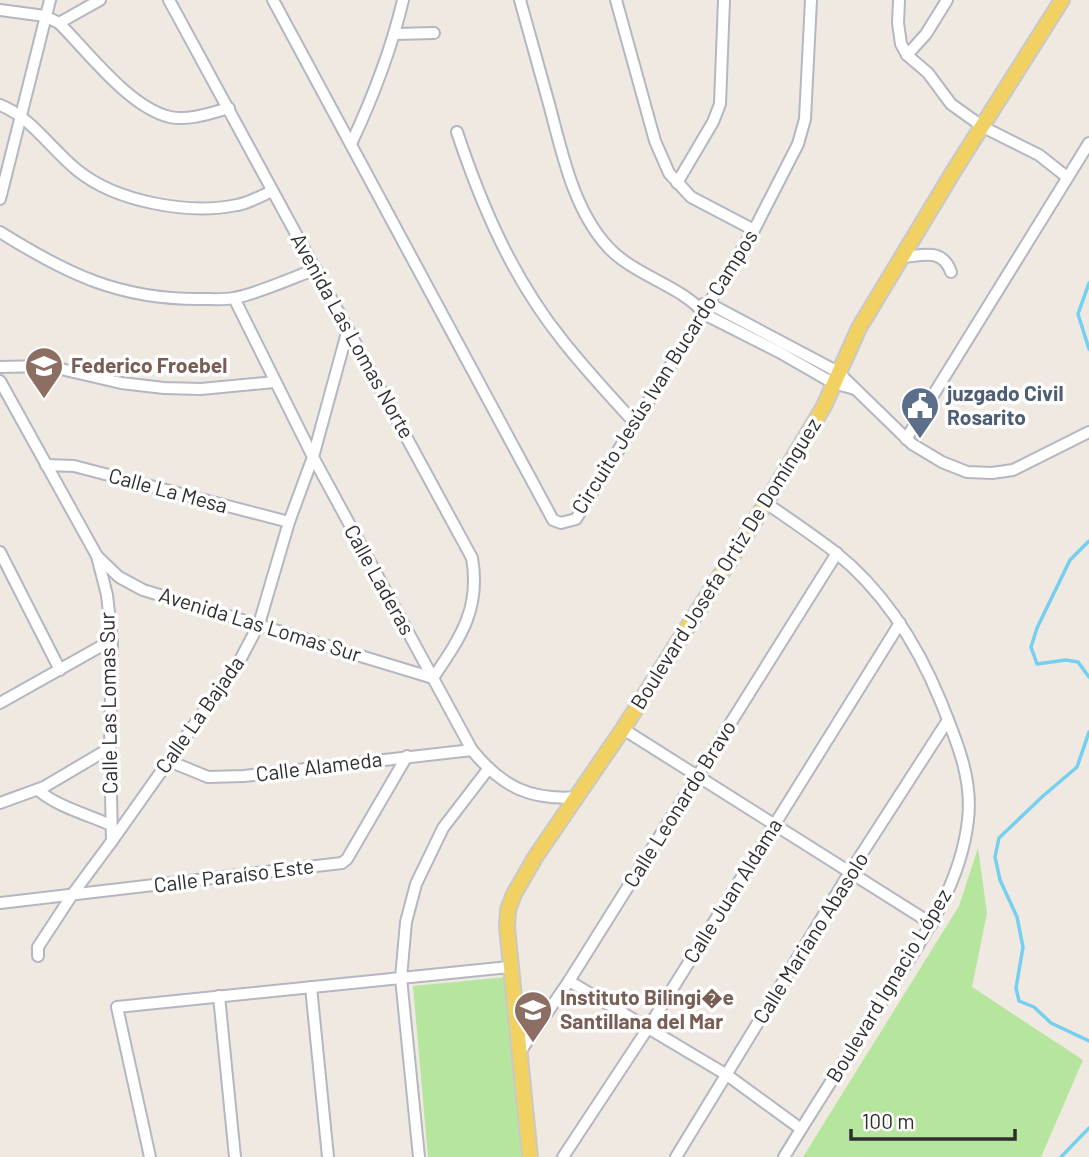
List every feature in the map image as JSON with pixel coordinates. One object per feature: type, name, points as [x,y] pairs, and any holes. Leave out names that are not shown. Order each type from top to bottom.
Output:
[{"type":"main road","name":"Boulevard Josefa Ortiz De Domínguez","points":[[530,1157],[509,967],[508,910],[514,894],[536,856],[579,797],[623,729],[766,503],[824,406],[859,328],[1062,0]]},
{"type":"street","points":[[0,199],[50,0]]},
{"type":"street","points":[[59,23],[100,0]]},
{"type":"street","name":"Avenida Las Lomas Norte","points":[[169,0],[472,558],[475,592],[467,624],[433,678]]},
{"type":"street","name":"Circuito Jesús Ivan Bucardo Campos","points":[[273,0],[553,520],[561,523],[576,519],[634,422],[707,309],[754,230],[803,132],[811,0]]},
{"type":"street","points":[[351,144],[378,83],[395,34],[403,0]]},
{"type":"street","points":[[520,0],[566,163],[583,208],[595,231],[609,248],[640,272],[855,389],[906,439],[942,462],[967,472],[1013,470],[1089,432]]},
{"type":"street","points":[[616,0],[662,162],[691,197],[754,230]]},
{"type":"street","points":[[677,183],[713,122],[720,104],[724,0]]},
{"type":"street","points":[[899,0],[899,35],[907,55],[928,73],[951,104],[983,127],[1027,148],[1067,177]]},
{"type":"street","points":[[907,55],[926,34],[947,0]]},
{"type":"street","points":[[0,10],[45,16],[59,23],[128,93],[150,110],[172,117],[206,115],[229,108]]},
{"type":"street","points":[[395,34],[434,33]]},
{"type":"street","points":[[0,104],[20,115],[79,172],[106,187],[135,198],[167,206],[203,209],[239,205],[272,191]]},
{"type":"street","points":[[457,132],[478,193],[498,239],[520,278],[561,340],[634,422]]},
{"type":"street","points":[[906,439],[1089,143]]},
{"type":"street","points":[[0,232],[40,257],[101,285],[144,296],[234,298],[316,269]]},
{"type":"street","points":[[901,257],[929,254],[939,256],[947,262],[951,272]]},
{"type":"street","name":"Calle Laderas","points":[[234,298],[313,457],[471,750],[510,785],[528,793],[549,798],[579,797]]},
{"type":"street","name":"Calle La Bajada","points":[[38,956],[38,947],[72,895],[240,660],[259,624],[289,522],[313,457],[348,329]]},
{"type":"street","points":[[0,367],[48,366],[121,383],[164,388],[201,389],[274,382]]},
{"type":"street","name":"Calle Las Lomas Sur","points":[[0,381],[97,556],[107,595],[112,639],[112,841]]},
{"type":"street","name":"Calle La Mesa","points":[[46,465],[74,466],[289,522]]},
{"type":"street","name":"Boulevard Ignacio López","points":[[766,503],[837,553],[900,623],[924,662],[961,753],[968,786],[968,818],[962,853],[944,903],[783,1157]]},
{"type":"street","points":[[0,552],[5,575],[60,670]]},
{"type":"street","name":"Calle Leonardo Bravo","points":[[520,1052],[569,981],[837,553]]},
{"type":"street","name":"Avenida Las Lomas Sur","points":[[97,556],[119,577],[143,590],[433,678]]},
{"type":"street","name":"Calle Juan Aldama","points":[[562,1157],[649,1028],[900,623]]},
{"type":"street","points":[[0,702],[112,639]]},
{"type":"street","name":"Calle Mariano Abasolo","points":[[676,1157],[850,872],[948,720]]},
{"type":"street","points":[[623,729],[932,924]]},
{"type":"street","points":[[0,803],[38,790],[110,748]]},
{"type":"street","name":"Calle Alameda","points":[[169,761],[208,777],[244,776],[471,750]]},
{"type":"street","name":"Calle Paraíso Este","points":[[0,903],[342,863],[347,859],[407,756]]},
{"type":"street","points":[[419,1157],[401,978],[402,944],[416,884],[443,828],[489,768]]},
{"type":"street","points":[[38,790],[53,803],[111,825]]},
{"type":"street","points":[[150,1157],[117,1007],[509,967]]},
{"type":"street","points":[[569,981],[727,1075],[801,1129]]},
{"type":"street","points":[[311,987],[328,1157]]},
{"type":"street","points":[[219,996],[235,1157]]},
{"type":"green space","points":[[978,848],[987,913],[972,987],[1083,1060],[1041,1157],[803,1157],[959,906]]},
{"type":"green space","points":[[506,977],[524,1157],[428,1157],[413,986]]},
{"type":"waterway","points":[[1089,283],[1078,314],[1089,349]]},
{"type":"waterway","points":[[1089,541],[1070,560],[1037,628],[1031,647],[1037,664],[1066,660],[1078,662],[1089,677]]},
{"type":"waterway","points":[[1089,732],[1077,767],[999,838],[995,857],[1000,880],[1017,917],[1023,947],[1016,988],[1019,1001],[1034,1007],[1051,1023],[1089,1041]]},
{"type":"waterway","points":[[1061,1157],[1089,1128]]},
{"type":"place","name":"Federico Froebel","points":[[44,400]]},
{"type":"place","name":"juzgado Civil Rosarito","points":[[920,440]]},
{"type":"place","name":"Instituto Bilingi�e Santillana del Mar","points":[[533,1044]]}]
